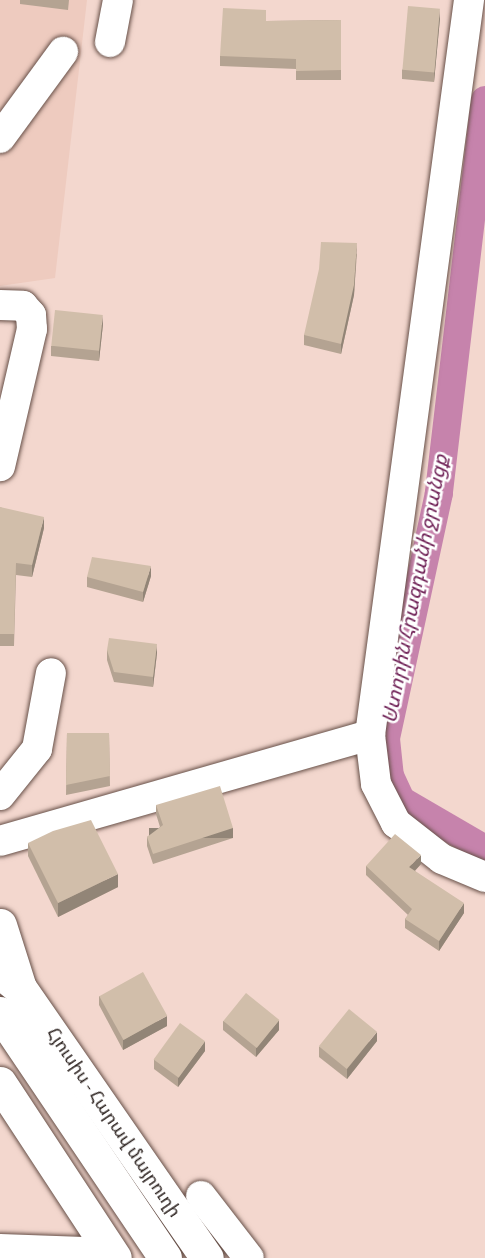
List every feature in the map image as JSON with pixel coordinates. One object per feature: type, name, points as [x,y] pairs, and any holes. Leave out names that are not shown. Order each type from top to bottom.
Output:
[{"type":"main road","name":"Հյուսիս - Հարավ մայրուղի","points":[[0,925],[10,980],[207,1258]]},
{"type":"main road","name":"Հյուսիս - Հարավ մայրուղի","points":[[0,1013],[165,1258]]},
{"type":"main road","points":[[0,1083],[114,1255]]},
{"type":"street","points":[[110,42],[118,0]]},
{"type":"street","points":[[469,0],[370,735],[376,784],[396,823],[442,859],[485,878]]},
{"type":"street","points":[[0,138],[63,51]]},
{"type":"street","points":[[0,305],[23,306],[31,315],[32,329],[0,466]]},
{"type":"street","points":[[0,795],[38,749],[51,673]]},
{"type":"street","points":[[0,841],[370,735]]},
{"type":"street","points":[[201,1196],[249,1258]]},
{"type":"street","points":[[0,1249],[114,1255]]},
{"type":"shaded area","points":[[0,0],[87,0],[55,278],[0,286]]},
{"type":"building","points":[[408,6],[440,9],[434,73],[402,70]]},
{"type":"building","points":[[223,8],[266,10],[266,21],[341,20],[341,70],[296,71],[296,59],[220,56]]},
{"type":"building","points":[[321,242],[357,243],[354,285],[341,344],[304,335],[319,269]]},
{"type":"building","points":[[55,310],[103,315],[99,351],[51,346]]},
{"type":"building","points":[[0,507],[44,517],[32,565],[16,563],[14,634],[0,634]]},
{"type":"building","points":[[92,557],[151,566],[143,592],[87,577]]},
{"type":"building","points":[[109,638],[157,644],[153,677],[114,672],[107,650]]},
{"type":"building","points":[[67,733],[109,733],[110,776],[66,785]]},
{"type":"building","points":[[220,786],[233,828],[153,854],[147,837],[163,825],[156,805]]},
{"type":"building","points":[[91,820],[118,874],[58,903],[28,843],[53,831]]},
{"type":"building","points":[[395,834],[421,855],[409,867],[464,903],[439,941],[405,919],[412,909],[366,866]]},
{"type":"building","points":[[143,972],[167,1016],[124,1040],[99,996]]},
{"type":"building","points":[[246,993],[279,1020],[257,1048],[223,1021]]},
{"type":"building","points":[[349,1009],[377,1032],[347,1069],[319,1046]]},
{"type":"building","points":[[180,1023],[205,1041],[179,1078],[154,1059]]},
{"type":"waterway","name":"Ստորին Հրազդանի ջրանցք","points":[[485,100],[439,493],[386,739],[390,776],[401,800],[485,849]]}]
